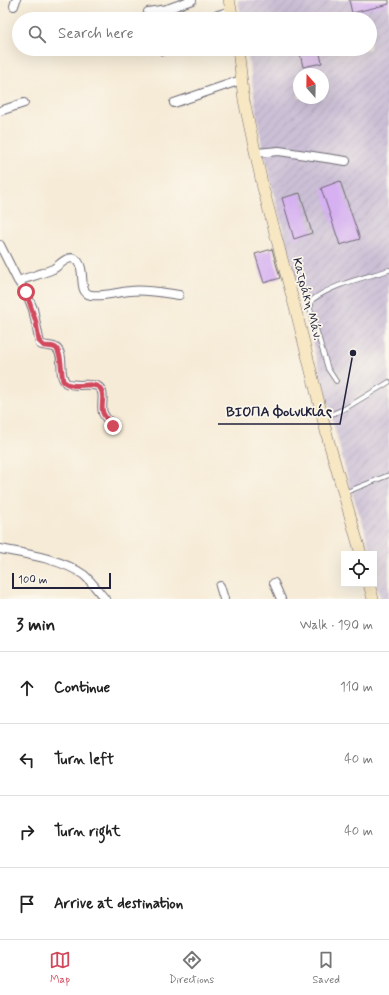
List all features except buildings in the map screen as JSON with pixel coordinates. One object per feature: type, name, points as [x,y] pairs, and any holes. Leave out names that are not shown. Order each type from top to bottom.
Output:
[{"type":"street","points":[[148,12],[167,9],[192,0]]},
{"type":"street","points":[[167,9],[170,12]]},
{"type":"street","name":"Κατράκη Μάν.","points":[[239,56],[250,133],[322,418],[360,551]]},
{"type":"street","points":[[174,103],[241,80]]},
{"type":"street","points":[[0,111],[24,103]]},
{"type":"street","points":[[256,152],[279,151],[346,161]]},
{"type":"street","points":[[0,245],[18,281],[26,292],[33,309],[40,344],[55,347],[60,356],[63,381],[68,384],[95,386],[100,389],[103,396],[103,412],[113,426]]},
{"type":"street","points":[[18,281],[54,269],[70,258],[76,260],[80,268],[83,276],[82,288],[88,295],[104,295],[143,290],[179,296]]},
{"type":"street","points":[[0,549],[32,555],[62,564],[83,575],[96,588],[104,599]]},
{"type":"street","points":[[274,583],[281,599]]},
{"type":"street","points":[[220,586],[224,599]]},
{"type":"street","points":[[369,587],[373,599]]},
{"type":"lane","points":[[336,381],[328,369],[310,309],[312,300],[321,292],[331,288],[389,270]]},
{"type":"lane","points":[[322,418],[346,408],[389,382]]},
{"type":"lane","points":[[344,493],[389,475]]},
{"type":"shaded area","points":[[238,0],[389,0],[389,599],[381,599],[377,587],[377,551],[370,551],[364,527],[350,487],[275,198],[260,134],[248,56],[377,56],[377,12],[241,12]]},
{"type":"place","name":"BIOΠA Φοινικιάς","points":[[353,353]]},
{"type":"route","points":[[26,292],[33,309],[40,344],[55,347],[57,349],[60,356],[63,381],[68,384],[98,387],[103,396],[103,412],[113,426]]}]
